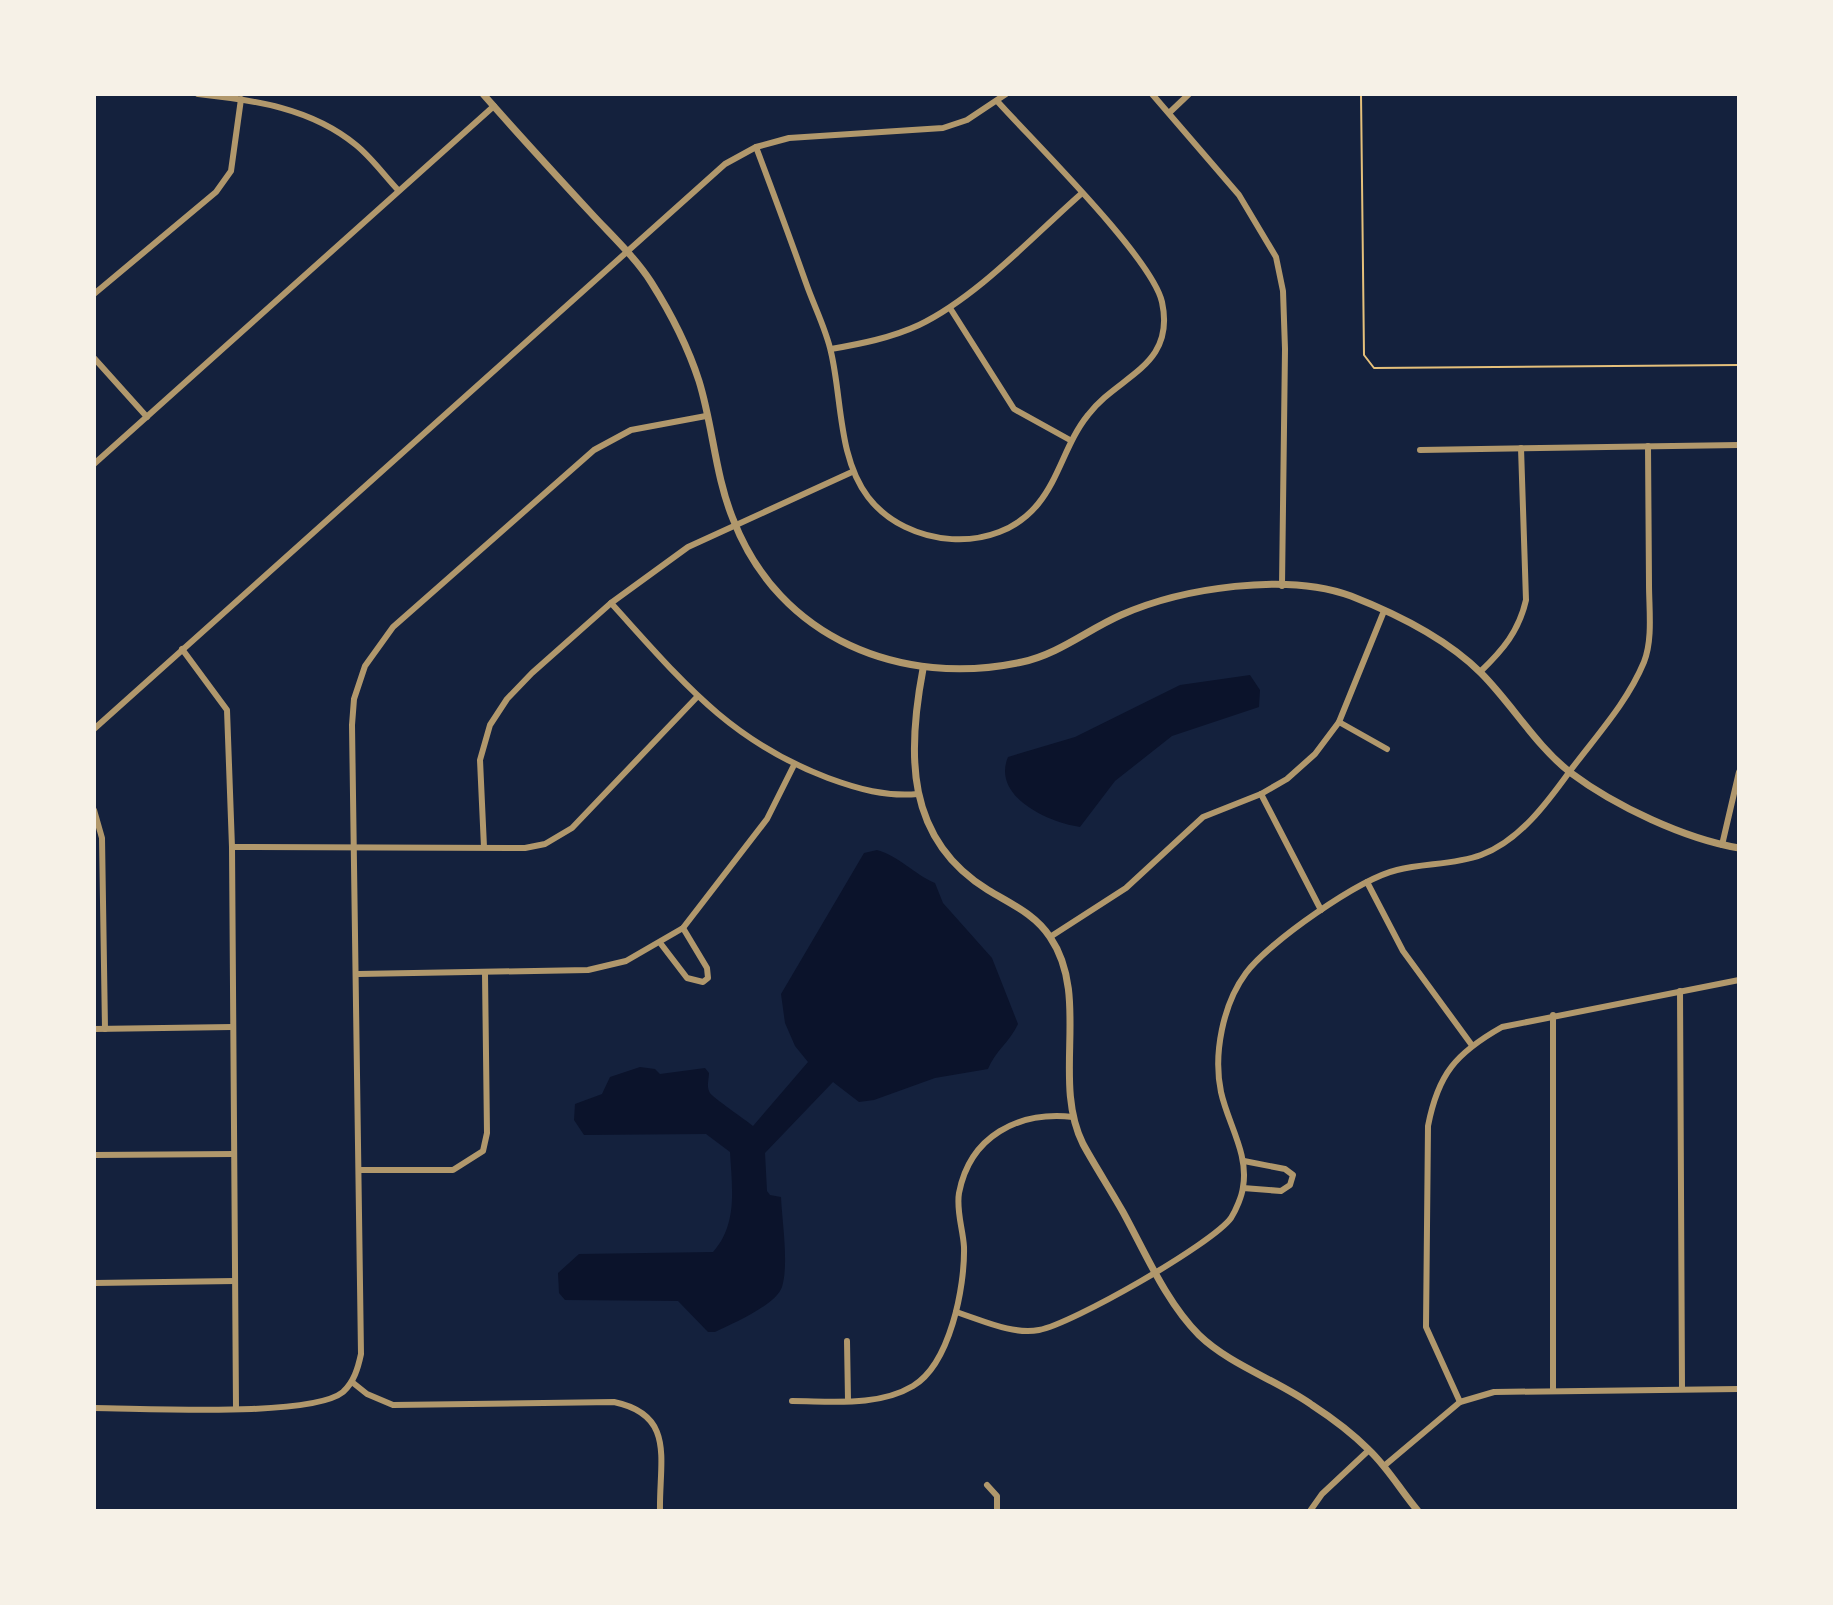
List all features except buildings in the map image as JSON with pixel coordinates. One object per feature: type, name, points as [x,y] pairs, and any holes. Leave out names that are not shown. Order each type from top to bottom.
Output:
[{"type":"street","points":[[198,94],[241,99],[310,115],[356,145],[398,190]]},
{"type":"street","points":[[483,94],[650,281],[684,343],[699,383],[734,523],[754,564],[773,586],[823,629],[866,655],[923,669],[981,669],[1027,661],[1059,650],[1117,617],[1148,605],[1236,587],[1282,586],[1347,594],[1437,638],[1480,672],[1570,772],[1676,830],[1739,848]]},
{"type":"street","points":[[94,729],[625,250],[725,164],[756,147],[789,138],[943,128],[967,120],[1006,94]]},
{"type":"street","points":[[1152,94],[1239,195],[1276,257],[1283,291],[1285,349],[1282,586]]},
{"type":"street","points":[[1169,113],[1189,94]]},
{"type":"street","points":[[94,294],[216,192],[231,171],[241,99]]},
{"type":"street","points":[[756,147],[831,349],[852,472],[868,498],[887,516],[910,530],[952,540],[985,537],[1023,521],[1035,507],[1047,492],[1070,440],[1100,400],[1147,366],[1163,327],[1163,306],[1149,271],[998,102]]},
{"type":"street","points":[[94,464],[494,106]]},
{"type":"street","points":[[831,349],[870,342],[917,326],[950,308],[1081,194]]},
{"type":"street","points":[[950,308],[1014,409],[1070,440]]},
{"type":"street","points":[[94,358],[147,417]]},
{"type":"street","points":[[94,1408],[305,1406],[341,1393],[352,1382],[361,1354],[354,699],[365,666],[376,646],[393,627],[594,450],[631,430],[706,416]]},
{"type":"street","points":[[1420,450],[1739,445]]},
{"type":"street","points":[[956,1312],[1012,1329],[1035,1331],[1061,1324],[1155,1271],[1230,1219],[1243,1188],[1244,1161],[1221,1090],[1225,1015],[1247,971],[1321,910],[1367,882],[1394,871],[1478,856],[1505,845],[1570,772],[1631,690],[1646,658],[1649,627],[1648,446]]},
{"type":"street","points":[[1480,672],[1506,646],[1521,620],[1526,600],[1521,448]]},
{"type":"street","points":[[484,847],[480,760],[490,725],[507,699],[532,673],[611,603],[676,555],[734,523],[852,472]]},
{"type":"street","points":[[611,603],[697,697],[754,744],[794,765],[853,787],[895,796],[918,794]]},
{"type":"street","points":[[1050,937],[1126,888],[1203,817],[1261,794],[1287,779],[1315,754],[1339,722],[1384,611]]},
{"type":"street","points":[[182,649],[227,710],[232,847],[236,1407]]},
{"type":"street","points":[[923,669],[913,731],[913,767],[918,794],[934,834],[958,865],[987,890],[1026,912],[1050,937],[1062,963],[1067,993],[1073,1117],[1086,1148],[1155,1271],[1201,1337],[1311,1404],[1369,1450],[1418,1511]]},
{"type":"street","points":[[232,847],[525,848],[560,837],[697,697]]},
{"type":"street","points":[[1339,722],[1387,749]]},
{"type":"street","points":[[358,974],[588,970],[626,961],[661,944],[683,928],[767,819],[794,765]]},
{"type":"street","points":[[1722,845],[1739,772]]},
{"type":"street","points":[[1261,794],[1321,910]]},
{"type":"street","points":[[94,810],[102,838],[105,1029]]},
{"type":"street","points":[[1367,882],[1403,951],[1471,1044]]},
{"type":"street","points":[[661,944],[687,978],[703,982],[708,978],[707,968],[683,928]]},
{"type":"street","points":[[360,1170],[453,1170],[483,1151],[487,1133],[485,974]]},
{"type":"street","points":[[1460,1402],[1426,1327],[1428,1126],[1434,1094],[1450,1067],[1471,1044],[1502,1027],[1739,980]]},
{"type":"street","points":[[1680,991],[1682,1388]]},
{"type":"street","points":[[1553,1015],[1553,1390]]},
{"type":"street","points":[[94,1029],[232,1027]]},
{"type":"street","points":[[792,1401],[889,1396],[914,1386],[930,1370],[943,1348],[956,1312],[964,1273],[959,1195],[965,1170],[979,1147],[1004,1127],[1031,1116],[1073,1117]]},
{"type":"street","points":[[94,1155],[234,1154]]},
{"type":"street","points":[[1243,1188],[1281,1191],[1290,1185],[1293,1175],[1285,1169],[1244,1161]]},
{"type":"street","points":[[94,1283],[235,1281]]},
{"type":"street","points":[[847,1341],[848,1400]]},
{"type":"street","points":[[352,1382],[367,1394],[393,1405],[614,1402],[643,1411],[654,1421],[659,1435],[660,1511]]},
{"type":"street","points":[[1384,1466],[1460,1402],[1494,1392],[1739,1389]]},
{"type":"street","points":[[1310,1511],[1322,1494],[1369,1450]]},
{"type":"street","points":[[987,1485],[997,1496],[997,1511]]},
{"type":"path","points":[[1361,94],[1364,355],[1374,368],[1739,365]]},
{"type":"water","points":[[1250,675],[1260,690],[1259,707],[1172,736],[1115,781],[1080,827],[1054,820],[1026,806],[1008,784],[1005,771],[1008,757],[1075,737],[1180,685]]},
{"type":"water","points":[[877,850],[935,883],[943,903],[992,958],[1018,1024],[1011,1036],[988,1069],[935,1078],[874,1100],[859,1102],[833,1082],[765,1153],[767,1191],[770,1195],[781,1197],[785,1267],[778,1294],[753,1313],[715,1332],[708,1332],[678,1301],[565,1300],[559,1293],[558,1273],[579,1254],[713,1252],[726,1230],[732,1205],[730,1152],[706,1134],[584,1135],[574,1120],[575,1104],[602,1094],[610,1077],[640,1067],[655,1069],[660,1074],[705,1068],[709,1073],[710,1093],[753,1126],[808,1062],[795,1046],[785,1023],[781,994],[864,853]]}]
